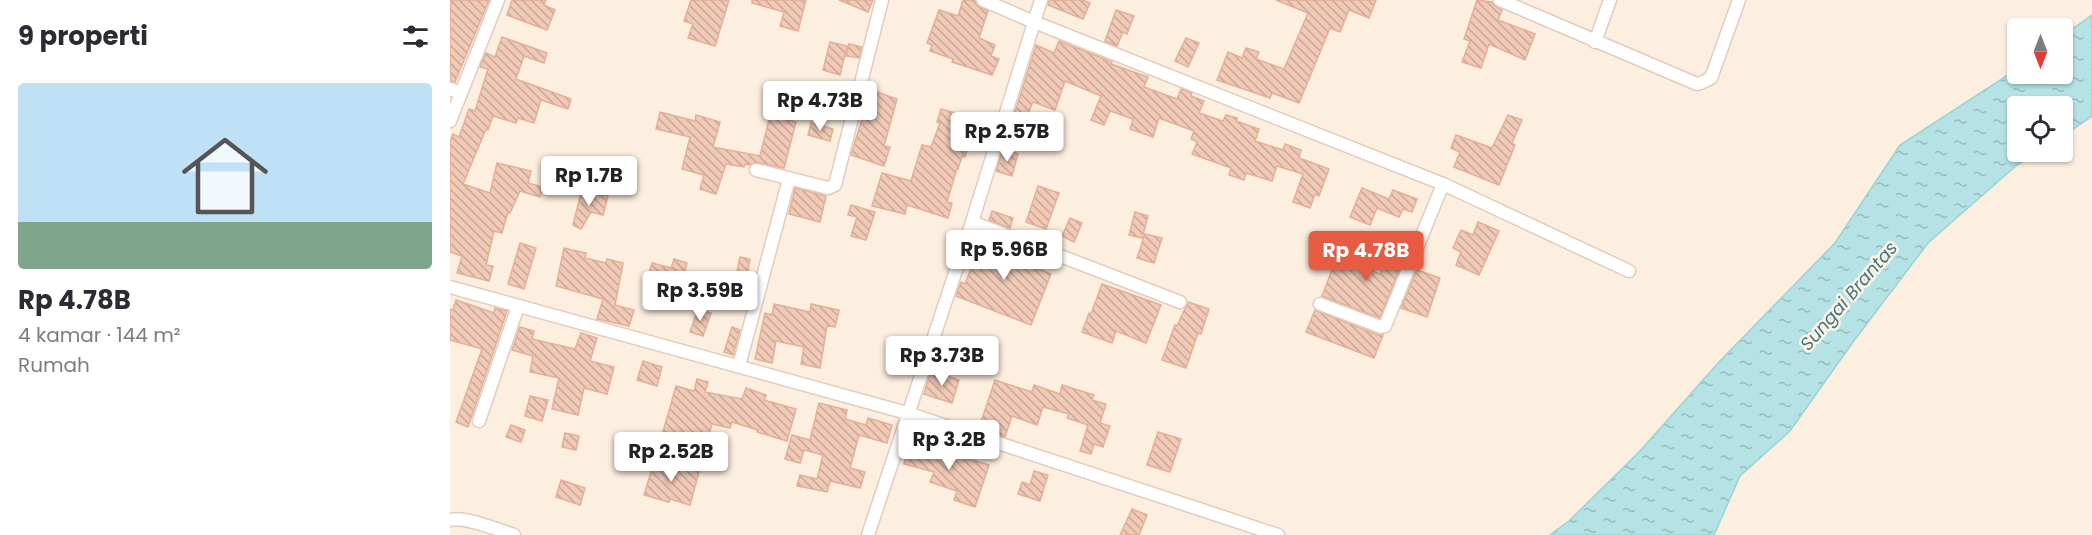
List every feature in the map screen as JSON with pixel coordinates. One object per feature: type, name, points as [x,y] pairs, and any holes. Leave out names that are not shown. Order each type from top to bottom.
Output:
[{"type":"street","points":[[450,122],[456,91],[498,0]]},
{"type":"street","points":[[756,170],[828,188],[837,183],[882,0]]},
{"type":"street","points":[[983,0],[1443,184],[1629,271]]},
{"type":"street","points":[[868,535],[972,222],[1041,0]]},
{"type":"street","points":[[1500,0],[1691,82],[1701,83],[1711,78],[1738,0]]},
{"type":"street","points":[[1595,42],[1610,0]]},
{"type":"street","points":[[739,366],[789,179]]},
{"type":"street","points":[[1320,304],[1381,327],[1385,326],[1443,184]]},
{"type":"street","points":[[972,222],[1180,302]]},
{"type":"street","points":[[450,287],[907,413],[1278,535]]},
{"type":"street","points":[[479,421],[518,306]]},
{"type":"street","points":[[450,520],[464,520],[514,535]]},
{"type":"water","name":"Sungai Brantas","points":[[2092,15],[2092,116],[2073,129],[2073,96],[2007,96],[2007,162],[2022,162],[1928,243],[1853,342],[1790,431],[1740,476],[1714,535],[1550,535],[1570,520],[1640,451],[1719,362],[1835,243],[1900,145],[2007,75],[2007,84],[2073,84],[2073,29]]},
{"type":"building","points":[[450,0],[489,0],[455,82],[450,81]]},
{"type":"building","points":[[512,0],[546,0],[544,5],[555,10],[547,30],[507,15]]},
{"type":"building","points":[[691,0],[729,0],[715,46],[688,38],[693,24],[684,21]]},
{"type":"building","points":[[752,0],[806,0],[798,31],[780,26],[784,12],[752,3]]},
{"type":"building","points":[[839,0],[873,0],[868,12]]},
{"type":"building","points":[[963,0],[975,0],[977,5],[988,11],[979,38],[995,45],[991,56],[999,59],[992,75],[952,62],[953,59],[930,51],[932,45],[927,43],[939,10],[958,16]]},
{"type":"building","points":[[1049,0],[1082,0],[1090,3],[1083,19],[1048,5]]},
{"type":"building","points":[[1276,0],[1376,0],[1369,18],[1349,10],[1340,32],[1330,28],[1299,103],[1272,93],[1270,98],[1217,80],[1228,52],[1242,58],[1246,48],[1259,52],[1256,59],[1284,69],[1308,13]]},
{"type":"building","points":[[1477,0],[1492,2],[1502,10],[1498,20],[1535,34],[1525,60],[1489,44],[1481,68],[1462,62],[1470,41],[1464,39]]},
{"type":"building","points":[[1116,10],[1134,16],[1127,34],[1123,32],[1117,46],[1105,41]]},
{"type":"building","points":[[502,37],[547,53],[544,63],[524,56],[516,79],[571,99],[568,109],[541,100],[534,123],[518,118],[516,123],[493,116],[488,130],[486,129],[463,184],[490,193],[497,163],[531,171],[528,183],[543,187],[540,197],[520,191],[510,213],[508,212],[502,233],[494,231],[486,265],[493,266],[489,281],[457,273],[462,256],[450,252],[450,142],[453,134],[459,137],[469,109],[475,111],[488,69],[480,67],[486,53],[495,57]]},
{"type":"building","points":[[1186,38],[1199,43],[1188,67],[1175,61]]},
{"type":"building","points":[[1059,41],[1112,62],[1111,64],[1148,77],[1144,87],[1177,99],[1181,89],[1192,93],[1191,96],[1204,101],[1199,113],[1223,121],[1226,115],[1259,129],[1255,141],[1283,150],[1285,144],[1301,150],[1299,158],[1329,169],[1319,196],[1315,194],[1310,208],[1293,202],[1303,174],[1277,166],[1272,181],[1246,173],[1244,180],[1229,175],[1231,168],[1192,154],[1197,142],[1191,139],[1194,131],[1159,118],[1153,137],[1130,129],[1133,119],[1110,111],[1104,125],[1091,120],[1101,96],[1065,81],[1055,110],[1033,102],[1023,126],[1012,122],[1036,45],[1054,53]]},
{"type":"building","points":[[830,42],[847,46],[840,75],[823,70]]},
{"type":"building","points":[[849,44],[862,47],[859,58],[846,56]]},
{"type":"building","points":[[871,90],[897,99],[884,146],[890,147],[884,166],[851,155]]},
{"type":"building","points":[[941,109],[985,121],[981,134],[973,132],[965,157],[962,156],[957,168],[947,202],[952,203],[948,218],[907,205],[905,214],[872,206],[882,173],[911,181],[922,145],[931,147],[940,123],[937,122]]},
{"type":"building","points":[[660,112],[695,121],[696,115],[720,122],[713,147],[760,156],[770,116],[796,122],[784,168],[757,162],[745,164],[744,167],[726,164],[716,194],[700,189],[704,175],[682,169],[690,137],[656,129]]},
{"type":"building","points":[[1508,115],[1522,120],[1499,185],[1454,167],[1460,152],[1451,148],[1456,135],[1492,148]]},
{"type":"building","points":[[811,123],[833,129],[830,141],[808,135]]},
{"type":"building","points":[[1003,149],[1018,154],[1012,176],[996,171]]},
{"type":"building","points":[[1038,186],[1059,193],[1046,229],[1026,222]]},
{"type":"building","points":[[795,188],[826,196],[820,222],[789,214]]},
{"type":"building","points":[[1362,188],[1389,199],[1393,190],[1417,199],[1412,212],[1403,209],[1399,217],[1377,208],[1370,225],[1350,217]]},
{"type":"building","points":[[582,189],[608,196],[603,215],[591,212],[581,229],[573,225]]},
{"type":"building","points":[[851,205],[875,212],[866,240],[851,236],[857,217],[848,215]]},
{"type":"building","points":[[992,211],[1013,218],[1010,228],[989,220]]},
{"type":"building","points":[[1135,212],[1148,216],[1142,238],[1129,235]]},
{"type":"building","points":[[1070,218],[1082,223],[1074,242],[1062,236]]},
{"type":"building","points":[[1478,222],[1499,231],[1479,275],[1456,265],[1461,252],[1453,248],[1461,230],[1473,235]]},
{"type":"building","points":[[977,233],[1016,248],[1013,255],[1034,263],[1033,267],[1051,274],[1031,325],[956,296],[961,282],[965,284],[978,250],[972,248]]},
{"type":"building","points":[[1145,234],[1162,238],[1154,263],[1137,258]]},
{"type":"building","points":[[1398,235],[1411,240],[1380,318],[1322,296],[1337,257],[1380,274]]},
{"type":"building","points":[[520,243],[536,248],[524,289],[508,284]]},
{"type":"building","points":[[564,248],[586,253],[585,258],[606,263],[607,259],[623,263],[615,305],[634,310],[629,326],[597,319],[603,299],[556,286]]},
{"type":"building","points":[[740,257],[750,259],[746,280],[751,281],[745,305],[720,299],[725,275],[736,278]]},
{"type":"building","points":[[674,259],[687,263],[678,296],[646,284],[652,263],[671,268]]},
{"type":"building","points":[[1417,270],[1440,278],[1427,317],[1401,308]]},
{"type":"building","points":[[1102,284],[1161,305],[1146,343],[1116,331],[1112,343],[1082,332]]},
{"type":"building","points":[[456,300],[494,313],[495,308],[507,311],[468,427],[456,422],[482,349],[450,340],[450,309],[453,310]]},
{"type":"building","points":[[1188,302],[1209,309],[1186,368],[1162,360],[1175,325],[1177,326]]},
{"type":"building","points":[[774,304],[810,312],[811,304],[839,310],[835,327],[827,326],[820,368],[801,364],[804,347],[776,341],[772,363],[755,359],[765,313],[772,315]]},
{"type":"building","points":[[698,309],[711,313],[703,336],[690,332]]},
{"type":"building","points":[[1315,310],[1383,335],[1374,358],[1306,332]]},
{"type":"building","points":[[520,327],[534,331],[532,339],[575,349],[581,333],[597,338],[590,361],[614,367],[607,394],[584,388],[578,415],[552,409],[559,378],[530,372],[533,356],[512,350]]},
{"type":"building","points":[[732,327],[740,330],[733,355],[724,352]]},
{"type":"building","points":[[643,361],[662,367],[657,386],[637,380]]},
{"type":"building","points":[[931,371],[959,380],[952,403],[924,394]]},
{"type":"building","points":[[697,379],[708,382],[705,392],[742,399],[746,388],[766,395],[764,400],[796,409],[787,441],[732,422],[730,428],[712,424],[707,440],[680,432],[678,439],[662,435],[676,386],[694,391]]},
{"type":"building","points":[[995,380],[1032,392],[1034,385],[1060,394],[1062,385],[1094,395],[1092,400],[1106,404],[1100,423],[1110,426],[1103,447],[1094,444],[1091,454],[1080,451],[1088,425],[1067,418],[1069,414],[1043,407],[1037,425],[1012,416],[1005,437],[979,428]]},
{"type":"building","points":[[530,396],[548,400],[542,421],[525,416]]},
{"type":"building","points":[[819,403],[847,410],[845,419],[866,425],[868,418],[892,425],[887,443],[859,435],[850,468],[865,472],[860,488],[830,481],[827,492],[797,486],[800,475],[817,479],[823,455],[804,450],[800,463],[785,459],[792,435],[810,440]]},
{"type":"building","points":[[511,425],[525,430],[521,442],[506,437]]},
{"type":"building","points":[[1158,432],[1181,439],[1170,472],[1147,465]]},
{"type":"building","points":[[565,433],[579,436],[576,450],[562,447]]},
{"type":"building","points":[[911,438],[932,444],[931,448],[989,465],[975,507],[954,500],[957,491],[930,482],[934,472],[904,464]]},
{"type":"building","points":[[655,459],[699,472],[690,505],[644,495]]},
{"type":"building","points":[[1034,471],[1048,475],[1040,501],[1018,494],[1022,482],[1030,485]]},
{"type":"building","points":[[561,480],[585,488],[580,505],[556,497]]},
{"type":"building","points":[[1132,509],[1147,515],[1139,535],[1120,535]]}]
